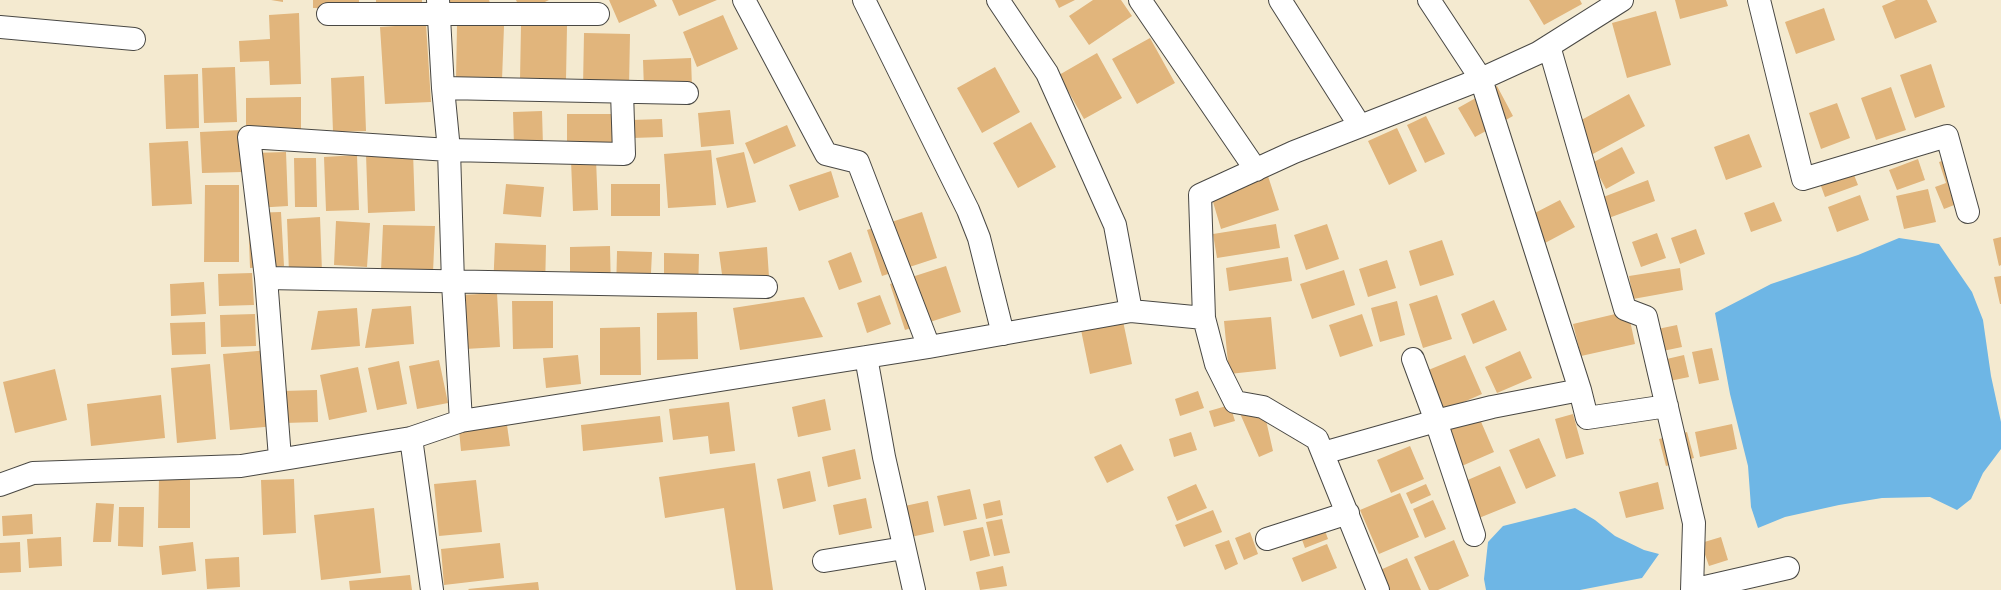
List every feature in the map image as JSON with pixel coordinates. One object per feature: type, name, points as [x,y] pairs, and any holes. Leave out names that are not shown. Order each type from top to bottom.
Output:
[{"type":"street","points":[[744,0],[826,154],[858,162],[928,347]]},
{"type":"street","points":[[864,0],[968,210],[979,238],[1003,334]]},
{"type":"street","points":[[998,0],[1047,73],[1115,225],[1131,311]]},
{"type":"street","points":[[1140,0],[1256,170]]},
{"type":"street","points":[[1280,0],[1360,126]]},
{"type":"street","points":[[1429,0],[1481,79],[1580,390],[1587,418],[1667,406]]},
{"type":"street","points":[[1758,0],[1803,179],[1947,136],[1968,212]]},
{"type":"street","points":[[1378,590],[1318,439],[1263,407],[1235,402],[1216,364],[1204,318],[1200,195],[1294,152],[1481,79],[1538,53],[1609,3]]},
{"type":"street","points":[[438,7],[443,88],[449,150],[453,283],[461,421]]},
{"type":"street","points":[[328,14],[438,7],[598,14]]},
{"type":"street","points":[[0,27],[134,39]]},
{"type":"street","points":[[1549,46],[1625,309],[1646,317],[1694,523],[1692,590],[1788,568]]},
{"type":"street","points":[[443,88],[687,94]]},
{"type":"street","points":[[280,458],[266,278],[249,137],[449,150],[624,154],[622,92]]},
{"type":"street","points":[[266,278],[453,283],[766,287]]},
{"type":"street","points":[[0,485],[33,473],[241,466],[280,458],[411,438],[461,421],[928,347],[1131,311],[1204,318]]},
{"type":"street","points":[[866,357],[884,457],[914,590]]},
{"type":"street","points":[[1413,360],[1436,421],[1474,535]]},
{"type":"street","points":[[1323,453],[1492,407],[1580,390]]},
{"type":"street","points":[[411,438],[432,590]]},
{"type":"street","points":[[1267,539],[1348,513]]},
{"type":"street","points":[[824,561],[904,548]]},
{"type":"water","points":[[1899,238],[1939,244],[1972,292],[1983,320],[1991,376],[2001,422],[2001,449],[1983,473],[1971,499],[1957,510],[1930,497],[1882,498],[1839,505],[1785,517],[1758,528],[1751,507],[1748,466],[1730,394],[1715,313],[1771,284],[1858,255]]},
{"type":"water","points":[[1575,508],[1595,520],[1615,536],[1644,550],[1659,554],[1642,578],[1580,590],[1486,590],[1484,579],[1488,542],[1503,526]]},
{"type":"building","points":[[271,0],[283,0],[283,2]]},
{"type":"building","points":[[313,0],[359,0],[359,9],[313,8]]},
{"type":"building","points":[[376,0],[422,0],[422,11],[376,10]]},
{"type":"building","points":[[447,0],[489,0],[490,3],[449,9]]},
{"type":"building","points":[[516,0],[549,0],[522,13]]},
{"type":"building","points":[[609,0],[654,0],[657,6],[619,23]]},
{"type":"building","points":[[672,0],[717,0],[679,16]]},
{"type":"building","points":[[1055,0],[1075,0],[1059,8]]},
{"type":"building","points":[[1093,0],[1121,0],[1132,16],[1089,45],[1069,16]]},
{"type":"building","points":[[1529,0],[1580,0],[1582,4],[1544,25]]},
{"type":"building","points":[[1675,0],[1726,0],[1728,6],[1680,19]]},
{"type":"building","points":[[1896,0],[1927,0],[1937,22],[1895,39],[1882,6]]},
{"type":"building","points":[[1824,8],[1835,40],[1796,54],[1785,22]]},
{"type":"building","points":[[1656,11],[1671,65],[1627,78],[1612,23]]},
{"type":"building","points":[[299,13],[301,84],[270,85],[269,61],[240,62],[239,41],[270,39],[269,15]]},
{"type":"building","points":[[723,15],[738,49],[697,67],[683,32]]},
{"type":"building","points":[[426,24],[431,102],[385,104],[380,27]]},
{"type":"building","points":[[457,25],[504,26],[502,80],[456,80]]},
{"type":"building","points":[[521,25],[567,26],[566,80],[520,80]]},
{"type":"building","points":[[584,33],[630,34],[629,88],[583,87]]},
{"type":"building","points":[[1150,38],[1175,83],[1137,104],[1112,59]]},
{"type":"building","points":[[1097,53],[1122,98],[1084,119],[1059,75]]},
{"type":"building","points":[[691,58],[692,88],[644,90],[643,60]]},
{"type":"building","points":[[1931,64],[1945,107],[1915,118],[1900,75]]},
{"type":"building","points":[[235,67],[237,122],[204,123],[202,68]]},
{"type":"building","points":[[995,67],[1020,112],[982,133],[957,88]]},
{"type":"building","points":[[198,74],[199,128],[166,129],[164,75]]},
{"type":"building","points":[[364,76],[366,131],[333,132],[331,78]]},
{"type":"building","points":[[1497,86],[1513,116],[1475,137],[1458,108]]},
{"type":"building","points":[[1891,87],[1906,130],[1876,140],[1861,98]]},
{"type":"building","points":[[1629,94],[1645,126],[1591,155],[1574,124]]},
{"type":"building","points":[[301,97],[301,130],[246,131],[246,98]]},
{"type":"building","points":[[1837,103],[1850,138],[1821,149],[1809,113]]},
{"type":"building","points":[[730,110],[734,144],[701,147],[698,113]]},
{"type":"building","points":[[542,111],[543,146],[514,146],[513,112]]},
{"type":"building","points":[[567,114],[622,114],[621,144],[567,144]]},
{"type":"building","points":[[1426,116],[1445,154],[1425,163],[1407,125]]},
{"type":"building","points":[[662,119],[663,137],[632,138],[631,120]]},
{"type":"building","points":[[1031,122],[1056,167],[1018,188],[993,143]]},
{"type":"building","points":[[787,125],[796,146],[754,164],[745,143]]},
{"type":"building","points":[[1397,128],[1417,171],[1389,185],[1368,141]]},
{"type":"building","points":[[242,130],[243,172],[202,173],[200,132]]},
{"type":"building","points":[[1749,134],[1762,167],[1726,180],[1714,147]]},
{"type":"building","points":[[188,141],[192,204],[152,206],[149,143]]},
{"type":"building","points":[[1622,147],[1635,173],[1606,189],[1592,163]]},
{"type":"building","points":[[711,150],[716,205],[668,208],[664,154]]},
{"type":"building","points":[[286,152],[288,206],[255,208],[253,153]]},
{"type":"building","points":[[413,152],[415,211],[368,213],[366,154]]},
{"type":"building","points":[[744,152],[756,202],[727,208],[716,158]]},
{"type":"building","points":[[357,155],[359,210],[326,211],[324,157]]},
{"type":"building","points":[[1957,156],[1972,198],[1944,209],[1935,187],[1946,183],[1939,162]]},
{"type":"building","points":[[1847,157],[1858,185],[1825,197],[1815,170]]},
{"type":"building","points":[[294,158],[316,158],[317,207],[295,207]]},
{"type":"building","points":[[596,159],[598,210],[573,211],[571,160]]},
{"type":"building","points":[[1918,159],[1925,180],[1897,190],[1889,170]]},
{"type":"building","points":[[831,171],[839,197],[799,211],[789,185]]},
{"type":"building","points":[[1268,176],[1279,210],[1221,229],[1211,195]]},
{"type":"building","points":[[1648,180],[1655,201],[1606,219],[1598,199]]},
{"type":"building","points":[[506,184],[544,187],[541,217],[503,214]]},
{"type":"building","points":[[611,184],[660,184],[660,216],[611,216]]},
{"type":"building","points":[[205,185],[239,185],[239,262],[204,262]]},
{"type":"building","points":[[1928,189],[1936,222],[1904,229],[1896,196]]},
{"type":"building","points":[[1860,195],[1869,220],[1837,232],[1828,207]]},
{"type":"building","points":[[1560,200],[1575,227],[1545,243],[1531,215]]},
{"type":"building","points":[[1774,202],[1782,221],[1751,232],[1744,213]]},
{"type":"building","points":[[281,212],[284,266],[250,268],[248,213]]},
{"type":"building","points":[[922,212],[937,258],[882,276],[867,230]]},
{"type":"building","points":[[320,217],[322,272],[289,273],[287,219]]},
{"type":"building","points":[[336,221],[370,223],[367,267],[334,265]]},
{"type":"building","points":[[1276,224],[1280,248],[1217,258],[1213,234]]},
{"type":"building","points":[[1327,224],[1339,259],[1306,270],[1294,235]]},
{"type":"building","points":[[383,225],[435,226],[433,273],[381,271]]},
{"type":"building","points":[[1696,229],[1705,254],[1680,264],[1671,238]]},
{"type":"building","points":[[1657,233],[1666,258],[1641,267],[1632,242]]},
{"type":"building","points":[[2001,237],[2001,265],[1999,266],[1993,239]]},
{"type":"building","points":[[1442,240],[1454,275],[1420,286],[1409,251]]},
{"type":"building","points":[[495,243],[546,245],[545,291],[493,289]]},
{"type":"building","points":[[610,246],[611,293],[570,294],[570,247]]},
{"type":"building","points":[[767,247],[769,277],[723,282],[719,252]]},
{"type":"building","points":[[617,251],[652,252],[650,294],[616,293]]},
{"type":"building","points":[[851,252],[862,282],[839,290],[828,261]]},
{"type":"building","points":[[664,253],[699,254],[698,296],[664,295]]},
{"type":"building","points":[[1288,257],[1292,281],[1229,291],[1226,268]]},
{"type":"building","points":[[1387,260],[1396,288],[1368,297],[1359,269]]},
{"type":"building","points":[[946,266],[961,312],[905,330],[890,284]]},
{"type":"building","points":[[1680,268],[1683,290],[1633,299],[1629,276]]},
{"type":"building","points":[[1344,270],[1355,305],[1312,319],[1300,284]]},
{"type":"building","points":[[252,273],[254,305],[219,306],[218,274]]},
{"type":"building","points":[[2001,276],[2001,304],[2000,304],[1994,277]]},
{"type":"building","points":[[204,282],[206,314],[171,316],[170,284]]},
{"type":"building","points":[[497,293],[500,347],[465,349],[462,295]]},
{"type":"building","points":[[880,295],[891,324],[867,333],[857,303]]},
{"type":"building","points":[[1437,295],[1452,339],[1423,348],[1409,304]]},
{"type":"building","points":[[804,297],[823,337],[740,350],[733,308]]},
{"type":"building","points":[[1494,300],[1507,330],[1473,344],[1461,314]]},
{"type":"building","points":[[512,301],[553,301],[553,348],[513,349]]},
{"type":"building","points":[[1397,301],[1405,335],[1380,342],[1371,308]]},
{"type":"building","points":[[411,306],[414,344],[365,348],[372,309]]},
{"type":"building","points":[[357,308],[360,346],[311,350],[318,311]]},
{"type":"building","points":[[1628,311],[1635,344],[1581,356],[1573,324]]},
{"type":"building","points":[[697,312],[698,359],[657,360],[657,313]]},
{"type":"building","points":[[255,314],[256,346],[221,347],[220,315]]},
{"type":"building","points":[[1362,314],[1373,346],[1340,357],[1329,325]]},
{"type":"building","points":[[1271,317],[1276,369],[1229,374],[1224,321]]},
{"type":"building","points":[[1123,321],[1132,364],[1090,374],[1081,330]]},
{"type":"building","points":[[205,322],[206,354],[172,355],[170,323]]},
{"type":"building","points":[[1677,325],[1682,347],[1653,353],[1648,331]]},
{"type":"building","points":[[640,327],[641,375],[600,375],[600,328]]},
{"type":"building","points":[[1712,348],[1719,380],[1699,384],[1692,352]]},
{"type":"building","points":[[269,350],[276,426],[230,430],[223,354]]},
{"type":"building","points":[[1520,351],[1532,378],[1497,393],[1485,367]]},
{"type":"building","points":[[578,355],[581,384],[546,388],[543,358]]},
{"type":"building","points":[[1465,355],[1482,394],[1443,411],[1426,371]]},
{"type":"building","points":[[1684,355],[1689,377],[1650,385],[1645,364]]},
{"type":"building","points":[[439,360],[448,403],[417,409],[409,366]]},
{"type":"building","points":[[399,361],[407,404],[377,410],[368,368]]},
{"type":"building","points":[[210,364],[216,439],[177,443],[171,368]]},
{"type":"building","points":[[358,367],[367,412],[329,420],[320,375]]},
{"type":"building","points":[[55,369],[67,420],[15,433],[3,382]]},
{"type":"building","points":[[317,390],[318,422],[284,423],[283,391]]},
{"type":"building","points":[[1198,391],[1204,408],[1180,416],[1175,399]]},
{"type":"building","points":[[161,395],[165,438],[91,446],[87,404]]},
{"type":"building","points":[[825,399],[831,430],[798,437],[792,407]]},
{"type":"building","points":[[729,402],[735,451],[710,454],[708,436],[673,440],[669,409]]},
{"type":"building","points":[[1235,402],[1263,407],[1273,451],[1259,457]]},
{"type":"building","points":[[1230,405],[1235,421],[1214,427],[1209,411]]},
{"type":"building","points":[[1573,414],[1584,454],[1566,459],[1555,419]]},
{"type":"building","points":[[660,416],[663,442],[583,451],[581,425]]},
{"type":"building","points":[[1479,417],[1494,452],[1448,472],[1433,437]]},
{"type":"building","points":[[1732,424],[1737,449],[1700,457],[1695,432]]},
{"type":"building","points":[[507,425],[510,446],[461,451],[459,430]]},
{"type":"building","points":[[1191,432],[1197,450],[1174,457],[1169,439]]},
{"type":"building","points":[[1687,432],[1694,458],[1666,466],[1659,439]]},
{"type":"building","points":[[1539,438],[1556,476],[1526,489],[1509,450]]},
{"type":"building","points":[[1121,444],[1134,470],[1107,483],[1094,457]]},
{"type":"building","points":[[1410,446],[1424,479],[1391,493],[1377,460]]},
{"type":"building","points":[[855,449],[861,479],[828,487],[822,457]]},
{"type":"building","points":[[755,463],[773,590],[736,590],[724,508],[665,518],[659,477]]},
{"type":"building","points":[[1500,466],[1516,503],[1479,518],[1463,482]]},
{"type":"building","points":[[810,471],[816,501],[783,509],[777,479]]},
{"type":"building","points":[[159,478],[190,478],[190,528],[158,528]]},
{"type":"building","points":[[294,479],[296,533],[263,535],[261,480]]},
{"type":"building","points":[[476,480],[482,532],[439,536],[434,484]]},
{"type":"building","points":[[1658,482],[1664,509],[1626,518],[1619,492]]},
{"type":"building","points":[[1196,484],[1207,508],[1177,521],[1167,497]]},
{"type":"building","points":[[1426,484],[1431,495],[1411,504],[1406,493]]},
{"type":"building","points":[[970,489],[977,519],[944,526],[937,496]]},
{"type":"building","points":[[1400,493],[1419,537],[1379,554],[1360,510]]},
{"type":"building","points":[[866,498],[872,528],[839,535],[833,505]]},
{"type":"building","points":[[1000,500],[1003,515],[986,519],[983,504]]},
{"type":"building","points":[[1433,500],[1446,529],[1425,538],[1413,509]]},
{"type":"building","points":[[928,501],[934,532],[892,541],[886,510]]},
{"type":"building","points":[[96,503],[114,504],[111,542],[93,542]]},
{"type":"building","points":[[119,507],[144,507],[143,547],[118,546]]},
{"type":"building","points":[[374,508],[381,573],[321,580],[314,515]]},
{"type":"building","points":[[1213,510],[1222,532],[1184,547],[1175,525]]},
{"type":"building","points":[[32,514],[33,534],[3,536],[2,516]]},
{"type":"building","points":[[1319,514],[1328,539],[1305,548],[1296,523]]},
{"type":"building","points":[[1002,519],[1010,553],[994,556],[986,522]]},
{"type":"building","points":[[983,527],[990,556],[970,561],[963,531]]},
{"type":"building","points":[[1250,532],[1258,554],[1244,560],[1235,538]]},
{"type":"building","points":[[61,537],[62,566],[29,568],[27,539]]},
{"type":"building","points":[[1721,537],[1728,560],[1709,566],[1701,543]]},
{"type":"building","points":[[1229,540],[1238,564],[1225,570],[1215,545]]},
{"type":"building","points":[[1454,540],[1469,576],[1438,590],[1429,590],[1414,557]]},
{"type":"building","points":[[20,542],[21,572],[0,573],[0,543]]},
{"type":"building","points":[[193,542],[196,571],[162,575],[159,546]]},
{"type":"building","points":[[500,543],[504,578],[444,585],[441,549]]},
{"type":"building","points":[[1327,544],[1337,568],[1302,582],[1292,558]]},
{"type":"building","points":[[239,557],[240,587],[207,589],[205,559]]},
{"type":"building","points":[[1407,558],[1421,590],[1386,590],[1378,571]]},
{"type":"building","points":[[1003,566],[1007,586],[980,590],[976,572]]},
{"type":"building","points":[[410,575],[412,590],[350,590],[349,581]]},
{"type":"building","points":[[538,582],[539,590],[468,589]]}]
